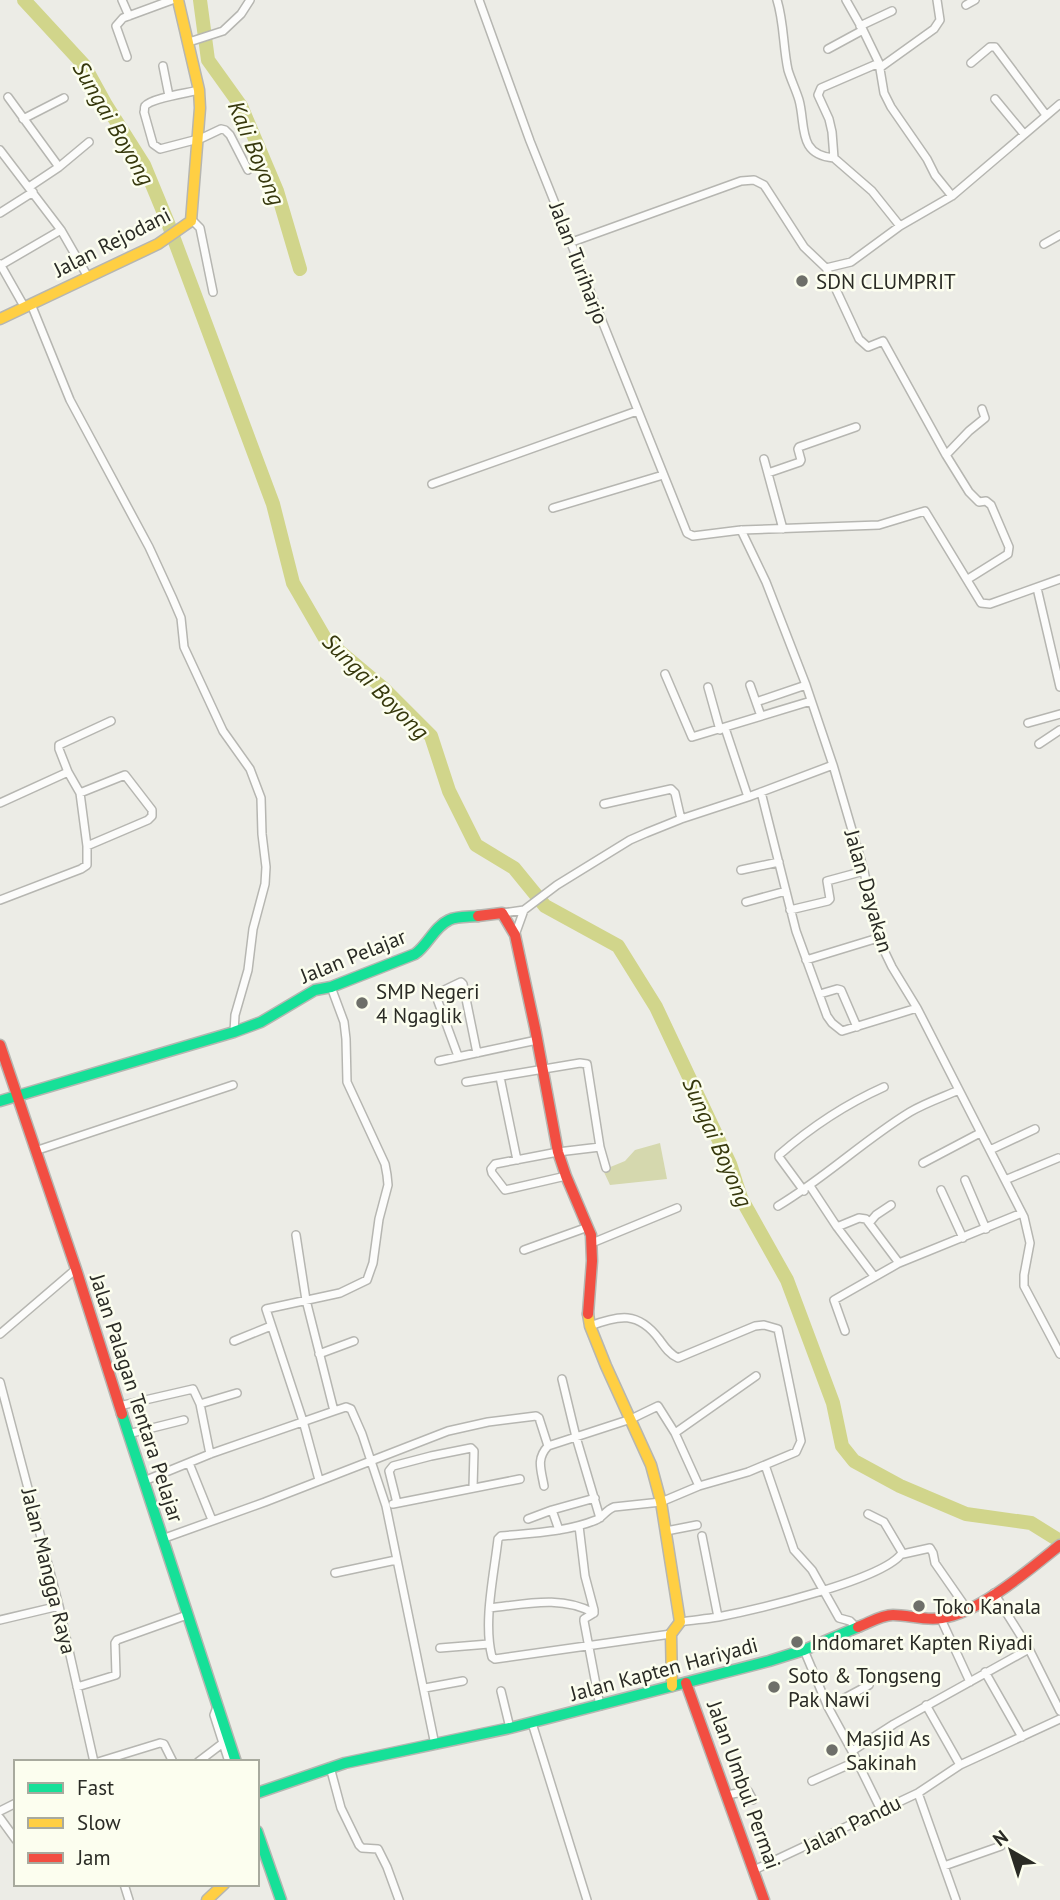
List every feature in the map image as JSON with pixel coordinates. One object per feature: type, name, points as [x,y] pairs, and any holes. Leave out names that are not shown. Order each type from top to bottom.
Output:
[{"type":"main road","name":"Jalan Rejodani","points":[[0,319],[158,244],[188,223],[194,199],[200,108],[192,41],[177,0]]},
{"type":"main road","name":"Jalan Pelajar","points":[[0,1101],[261,1022],[315,990],[331,987],[420,952],[444,922],[502,913]]},
{"type":"main road","points":[[502,913],[515,934],[558,1152],[592,1243],[588,1315],[590,1325],[651,1465],[661,1502],[680,1622],[671,1633],[672,1686]]},
{"type":"main road","name":"Jalan Palagan Tentara Pelajar","points":[[0,1045],[76,1269],[118,1406],[235,1760]]},
{"type":"main road","name":"Jalan Kapten Hariyadi","points":[[259,1792],[330,1768],[532,1723],[687,1683],[804,1650],[885,1616],[941,1619],[961,1613],[995,1593],[1060,1545]]},
{"type":"main road","name":"Jalan Umbul Permai","points":[[687,1683],[764,1900]]},
{"type":"main road","points":[[259,1849],[281,1900]]},
{"type":"main road","points":[[207,1900],[222,1886]]},
{"type":"street","points":[[122,0],[129,16]]},
{"type":"street","points":[[127,57],[116,26],[119,20],[172,0]]},
{"type":"street","points":[[192,41],[223,31],[241,14],[250,0]]},
{"type":"street","name":"Jalan Turiharjo","points":[[479,0],[530,141],[686,529],[693,536],[741,530]]},
{"type":"street","points":[[777,0],[788,68],[800,102],[803,134],[820,156],[834,158],[872,191],[900,226]]},
{"type":"street","points":[[846,0],[880,65],[884,93],[891,107],[935,175],[952,196]]},
{"type":"street","points":[[834,158],[829,119],[818,91],[880,65],[934,29],[940,20],[937,0]]},
{"type":"street","points":[[965,5],[975,0]]},
{"type":"street","points":[[828,49],[892,11]]},
{"type":"street","points":[[971,63],[990,47],[995,47],[1046,115]]},
{"type":"street","points":[[163,66],[169,96]]},
{"type":"street","points":[[199,90],[169,96],[144,108],[153,144],[160,149],[225,130],[248,170]]},
{"type":"street","points":[[8,97],[59,167]]},
{"type":"street","points":[[23,120],[64,98]]},
{"type":"street","points":[[995,99],[1024,134]]},
{"type":"street","points":[[826,268],[851,262],[900,226],[952,196],[1060,104]]},
{"type":"street","points":[[0,213],[89,142]]},
{"type":"street","points":[[0,150],[61,230],[88,277]]},
{"type":"street","points":[[572,242],[741,181],[754,180],[764,185],[804,247],[826,268],[859,339],[868,347],[883,341],[946,455],[975,500],[986,501],[991,505],[1009,547],[1008,554],[968,579]]},
{"type":"street","points":[[188,223],[200,228],[214,292]]},
{"type":"street","points":[[61,230],[0,265],[28,306],[70,400],[149,547],[178,609],[184,647],[223,731],[250,769],[261,798],[265,884],[253,929],[248,970],[235,1015],[234,1032]]},
{"type":"street","points":[[1044,244],[1060,235]]},
{"type":"street","points":[[946,455],[985,418],[982,409]]},
{"type":"street","points":[[432,484],[637,411]]},
{"type":"street","points":[[768,473],[800,462],[799,447],[856,427]]},
{"type":"street","points":[[764,459],[783,529]]},
{"type":"street","points":[[553,508],[663,475]]},
{"type":"street","points":[[741,530],[879,525],[925,511],[981,603],[985,604],[1060,579]]},
{"type":"street","name":"Jalan Dayakan","points":[[741,530],[766,582],[806,685],[833,765],[864,871],[878,939],[917,1008],[1022,1213],[1030,1243],[1024,1286],[1060,1354]]},
{"type":"street","points":[[1037,588],[1060,687]]},
{"type":"street","points":[[665,674],[692,737],[810,701]]},
{"type":"street","points":[[750,685],[761,716]]},
{"type":"street","points":[[756,702],[806,685]]},
{"type":"street","points":[[708,687],[748,796]]},
{"type":"street","points":[[1028,723],[1060,714]]},
{"type":"street","points":[[0,900],[87,865],[80,793],[58,749],[59,745],[111,721]]},
{"type":"street","points":[[1039,744],[1060,730]]},
{"type":"street","points":[[502,913],[527,908],[557,885],[630,840],[833,765]]},
{"type":"street","points":[[0,803],[68,772]]},
{"type":"street","points":[[80,793],[125,775],[152,810],[152,816],[148,820],[86,846]]},
{"type":"street","points":[[604,804],[671,789],[675,793],[681,819]]},
{"type":"street","points":[[761,792],[799,942],[827,1016],[842,1031],[917,1008]]},
{"type":"street","points":[[741,870],[779,862]]},
{"type":"street","points":[[790,910],[828,901],[827,881],[864,871]]},
{"type":"street","points":[[746,902],[786,891]]},
{"type":"street","points":[[515,934],[527,908]]},
{"type":"street","points":[[806,960],[878,939]]},
{"type":"street","points":[[458,1056],[436,996],[461,982],[477,1052]]},
{"type":"street","points":[[319,1480],[303,1421],[265,1310],[340,1293],[367,1280],[373,1263],[379,1219],[388,1185],[385,1164],[347,1082],[344,1022],[331,987]]},
{"type":"street","points":[[820,994],[841,990],[857,1027]]},
{"type":"street","points":[[439,1061],[537,1040]]},
{"type":"street","points":[[466,1083],[587,1064],[600,1147],[606,1168]]},
{"type":"street","points":[[500,1077],[517,1160]]},
{"type":"street","points":[[35,1151],[233,1085]]},
{"type":"street","points":[[874,1276],[779,1155],[835,1112],[884,1087]]},
{"type":"street","points":[[778,1206],[912,1111],[959,1090]]},
{"type":"street","points":[[990,1150],[1035,1129]]},
{"type":"street","points":[[923,1163],[981,1133]]},
{"type":"street","points":[[566,1176],[503,1189],[492,1173],[492,1167],[495,1164],[558,1152],[600,1147]]},
{"type":"street","points":[[1005,1180],[1058,1158]]},
{"type":"street","points":[[965,1180],[986,1229]]},
{"type":"street","points":[[941,1190],[963,1238]]},
{"type":"street","points":[[870,1223],[876,1215],[891,1205]]},
{"type":"street","points":[[592,1243],[677,1208]]},
{"type":"street","points":[[845,1331],[834,1300],[899,1263],[1022,1213]]},
{"type":"street","points":[[837,1227],[859,1218],[866,1219],[899,1263]]},
{"type":"street","points":[[524,1250],[588,1227]]},
{"type":"street","points":[[296,1234],[306,1300],[334,1411]]},
{"type":"street","points":[[0,1334],[76,1269]]},
{"type":"street","points":[[590,1325],[610,1318],[633,1318],[643,1322],[667,1350],[678,1358],[755,1326],[764,1325],[778,1329],[801,1441],[796,1452],[661,1502],[614,1507],[600,1518],[579,1526],[499,1538],[490,1608],[489,1644],[495,1659],[671,1633]]},
{"type":"street","points":[[234,1341],[271,1326]]},
{"type":"street","points":[[319,1354],[354,1341]]},
{"type":"street","points":[[675,1433],[756,1376]]},
{"type":"street","points":[[562,1379],[600,1518]]},
{"type":"street","name":"Jalan Mangga Raya","points":[[0,1382],[59,1606],[95,1760]]},
{"type":"street","points":[[118,1406],[192,1388],[200,1404],[210,1454]]},
{"type":"street","points":[[200,1404],[237,1393]]},
{"type":"street","points":[[544,1486],[540,1458],[548,1446],[631,1419],[658,1406],[675,1433],[699,1486]]},
{"type":"street","points":[[144,1481],[303,1421],[334,1411],[351,1409],[386,1506],[435,1745]]},
{"type":"street","points":[[162,1539],[448,1431],[488,1422],[536,1416],[548,1446]]},
{"type":"street","points":[[128,1434],[184,1420]]},
{"type":"street","points":[[397,1503],[389,1471],[393,1466],[471,1448],[474,1451],[473,1489]]},
{"type":"street","points":[[189,1463],[212,1520]]},
{"type":"street","points":[[765,1465],[794,1550],[807,1563],[839,1618],[850,1621],[857,1628]]},
{"type":"street","points":[[386,1506],[520,1479]]},
{"type":"street","points":[[527,1519],[595,1498]]},
{"type":"street","points":[[552,1510],[559,1530]]},
{"type":"street","points":[[868,1514],[884,1522],[902,1553]]},
{"type":"street","points":[[666,1531],[697,1525]]},
{"type":"street","points":[[579,1526],[585,1576],[594,1613]]},
{"type":"street","points":[[702,1536],[718,1617]]},
{"type":"street","points":[[680,1622],[718,1617],[823,1591],[889,1566],[902,1553],[930,1548],[934,1561],[967,1609]]},
{"type":"street","points":[[335,1573],[396,1560]]},
{"type":"street","points":[[995,1593],[1029,1649],[1060,1711]]},
{"type":"street","points":[[490,1608],[549,1601],[581,1606],[594,1613]]},
{"type":"street","points":[[0,1620],[59,1606]]},
{"type":"street","points":[[594,1613],[584,1619],[600,1706]]},
{"type":"street","points":[[77,1687],[116,1675],[117,1640],[187,1615]]},
{"type":"street","points":[[941,1619],[970,1682]]},
{"type":"street","points":[[440,1648],[489,1644]]},
{"type":"street","points":[[852,1751],[926,1705],[1029,1649]]},
{"type":"street","points":[[804,1650],[828,1707],[881,1810]]},
{"type":"street","points":[[985,1672],[1022,1737]]},
{"type":"street","points":[[425,1688],[463,1681]]},
{"type":"street","points":[[828,1707],[869,1685]]},
{"type":"street","points":[[501,1691],[510,1728]]},
{"type":"street","points":[[926,1705],[960,1765]]},
{"type":"street","points":[[218,1707],[214,1714],[228,1760]]},
{"type":"street","name":"Jalan Pandu","points":[[754,1870],[918,1793],[960,1765],[1060,1719]]},
{"type":"street","points":[[532,1723],[587,1900]]},
{"type":"street","points":[[200,1760],[223,1742]]},
{"type":"street","points":[[103,1760],[160,1743],[164,1744],[172,1760]]},
{"type":"street","points":[[813,1781],[857,1761]]},
{"type":"street","points":[[330,1768],[341,1808],[359,1845],[362,1848],[378,1849],[399,1900]]},
{"type":"street","points":[[727,1795],[748,1791],[753,1800]]},
{"type":"street","points":[[918,1793],[956,1900]]},
{"type":"street","points":[[0,1818],[14,1837]]},
{"type":"street","points":[[943,1866],[1001,1846]]},
{"type":"green space","points":[[660,1143],[667,1179],[610,1185],[603,1170],[625,1161],[635,1150]]},
{"type":"waterway","name":"Sungai Boyong","points":[[24,0],[84,65],[144,165],[273,504],[293,583],[326,640],[383,688],[431,736],[449,791],[476,845],[514,868],[545,906],[618,946],[656,1007],[730,1164],[741,1198],[787,1280],[833,1403],[842,1446],[854,1461],[900,1486],[966,1514],[1031,1523],[1060,1541]]},
{"type":"waterway","name":"Kali Boyong","points":[[200,0],[208,60],[241,106],[277,191],[300,269]]},
{"type":"traffic: fast","points":[[0,1101],[261,1022],[315,990],[331,987],[415,954],[439,927],[449,920],[478,916]]},
{"type":"traffic: fast","points":[[122,1414],[235,1760]]},
{"type":"traffic: fast","points":[[259,1792],[345,1763],[510,1728],[769,1661],[804,1650],[858,1627]]},
{"type":"traffic: fast","points":[[259,1837],[281,1900]]},
{"type":"traffic: slow","points":[[0,319],[158,244],[191,221],[199,90],[178,0]]},
{"type":"traffic: slow","points":[[588,1314],[606,1366],[651,1465],[661,1502],[680,1622],[671,1634],[672,1686]]},
{"type":"traffic: slow","points":[[207,1900],[222,1886]]},
{"type":"traffic: jam","points":[[478,916],[502,913],[515,935],[558,1152],[591,1235],[588,1314]]},
{"type":"traffic: jam","points":[[0,1045],[122,1414]]},
{"type":"traffic: jam","points":[[858,1627],[889,1615],[936,1619],[972,1608],[1004,1589],[1060,1545]]},
{"type":"traffic: jam","points":[[686,1683],[764,1900]]},
{"type":"place","name":"SDN CLUMPRIT","points":[[802,281]]},
{"type":"place","name":"SMP Negeri 4 Ngaglik","points":[[362,1003]]},
{"type":"place","name":"Toko Kanala","points":[[919,1606]]},
{"type":"place","name":"Indomaret Kapten Riyadi","points":[[797,1642]]},
{"type":"place","name":"Soto & Tongseng Pak Nawi","points":[[774,1687]]},
{"type":"place","name":"Masjid As Sakinah","points":[[832,1750]]}]
